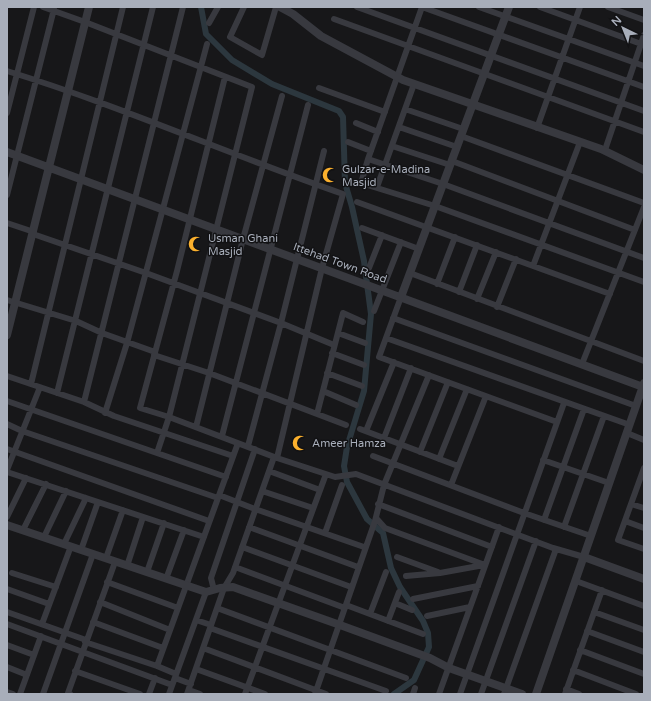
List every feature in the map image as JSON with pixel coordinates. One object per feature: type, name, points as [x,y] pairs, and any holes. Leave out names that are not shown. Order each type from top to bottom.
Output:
[{"type":"street","points":[[7,113],[34,7]]},
{"type":"street","points":[[43,7],[54,9],[252,87],[218,230],[183,363],[157,453]]},
{"type":"street","points":[[7,335],[11,302],[33,233],[89,7]]},
{"type":"street","points":[[31,384],[123,7]]},
{"type":"street","points":[[58,393],[153,7]]},
{"type":"street","points":[[84,402],[183,7]]},
{"type":"street","points":[[209,23],[218,7]]},
{"type":"street","points":[[244,7],[230,37],[262,55],[276,7]]},
{"type":"street","points":[[280,7],[294,11],[321,36],[398,77],[414,84],[473,103],[538,128],[605,150],[644,170]]},
{"type":"street","points":[[357,7],[644,111]]},
{"type":"street","points":[[644,87],[422,7],[368,159],[361,183],[435,206],[644,282]]},
{"type":"street","points":[[479,7],[644,66]]},
{"type":"street","points":[[509,7],[379,357],[557,422]]},
{"type":"street","points":[[540,7],[556,10],[576,20],[643,45]]},
{"type":"street","points":[[538,128],[580,7]]},
{"type":"street","points":[[608,7],[627,10],[644,20]]},
{"type":"street","points":[[7,195],[54,9]]},
{"type":"street","points":[[334,19],[408,48],[644,132]]},
{"type":"street","points":[[605,150],[628,81],[643,45],[644,36]]},
{"type":"street","points":[[105,412],[127,343],[207,44]]},
{"type":"street","points":[[7,70],[69,90],[290,176],[343,194],[322,268],[276,457],[269,471],[242,547],[224,588],[189,689]]},
{"type":"street","points":[[225,77],[174,283],[140,408],[326,474],[338,476],[356,474],[556,549],[584,557],[644,579]]},
{"type":"street","points":[[377,187],[414,84]]},
{"type":"street","points":[[319,88],[385,112]]},
{"type":"street","points":[[196,427],[243,239],[282,96]]},
{"type":"street","points":[[222,436],[308,105]]},
{"type":"street","points":[[405,109],[568,175],[644,203]]},
{"type":"street","points":[[356,123],[378,132]]},
{"type":"street","points":[[399,127],[457,146]]},
{"type":"street","points":[[348,142],[371,151]]},
{"type":"street","points":[[533,266],[580,142]]},
{"type":"street","points":[[392,146],[451,163],[635,230]]},
{"type":"street","points":[[248,446],[282,323],[324,151]]},
{"type":"street","name":"Ittehad Town Road","points":[[7,152],[644,386]]},
{"type":"street","points":[[368,159],[443,184],[644,258]]},
{"type":"street","points":[[357,202],[610,294]]},
{"type":"street","points":[[582,364],[644,207]]},
{"type":"street","points":[[7,223],[282,323],[334,345]]},
{"type":"street","points":[[362,228],[419,249]]},
{"type":"street","points":[[369,268],[382,235]]},
{"type":"street","points":[[437,284],[455,237]]},
{"type":"street","points":[[374,311],[380,290],[401,242]]},
{"type":"street","points":[[459,292],[477,245]]},
{"type":"street","points":[[477,299],[496,252]]},
{"type":"street","points":[[497,307],[516,259]]},
{"type":"street","points":[[410,273],[644,361]]},
{"type":"street","points":[[11,302],[76,321],[155,354],[209,372],[346,425]]},
{"type":"street","points":[[317,414],[343,313],[364,322]]},
{"type":"street","points":[[393,318],[636,406]]},
{"type":"street","points":[[338,333],[365,343]]},
{"type":"street","points":[[386,338],[604,416],[628,429],[644,440]]},
{"type":"street","points":[[332,353],[364,365]]},
{"type":"street","points":[[394,362],[363,430],[458,466]]},
{"type":"street","points":[[384,438],[411,368]]},
{"type":"street","points":[[327,373],[362,386]]},
{"type":"street","points":[[316,692],[340,625],[365,544],[375,519],[384,485],[429,375]]},
{"type":"street","points":[[7,376],[84,402],[105,412],[233,456]]},
{"type":"street","points":[[420,452],[448,382]]},
{"type":"street","points":[[536,694],[644,386]]},
{"type":"street","points":[[40,387],[7,471],[204,537]]},
{"type":"street","points":[[439,459],[467,389]]},
{"type":"street","points":[[323,391],[356,405]]},
{"type":"street","points":[[451,485],[486,396]]},
{"type":"street","points":[[7,401],[226,477]]},
{"type":"street","points":[[460,694],[564,402]]},
{"type":"street","points":[[544,520],[584,409]]},
{"type":"street","points":[[564,527],[604,416]]},
{"type":"street","points":[[7,424],[22,431],[237,502],[306,527],[365,544]]},
{"type":"street","points":[[157,666],[238,443]]},
{"type":"street","points":[[169,694],[196,620],[210,591],[211,578],[255,449]]},
{"type":"street","points":[[7,450],[209,521]]},
{"type":"street","points":[[373,456],[524,513],[591,536]]},
{"type":"street","points":[[543,460],[610,483]]},
{"type":"street","points":[[644,468],[641,484],[631,504],[618,540],[644,549]]},
{"type":"street","points":[[269,471],[320,490]]},
{"type":"street","points":[[245,694],[326,474]]},
{"type":"street","points":[[7,517],[26,478]]},
{"type":"street","points":[[23,530],[46,484]]},
{"type":"street","points":[[324,533],[342,485]]},
{"type":"street","points":[[44,537],[66,491]]},
{"type":"street","points":[[262,491],[313,508]]},
{"type":"street","points":[[42,624],[56,587],[67,545],[86,498]]},
{"type":"street","points":[[81,550],[98,502]]},
{"type":"street","points":[[378,504],[492,547]]},
{"type":"street","points":[[631,504],[644,508]]},
{"type":"street","points":[[106,558],[123,510]]},
{"type":"street","points":[[127,566],[143,517]]},
{"type":"street","points":[[375,519],[385,528],[485,565]]},
{"type":"street","points":[[625,521],[644,528]]},
{"type":"street","points":[[147,572],[164,524]]},
{"type":"street","points":[[7,525],[186,586],[210,591],[233,588],[430,658],[449,668],[486,681],[505,691],[522,694]]},
{"type":"street","points":[[249,527],[358,567]]},
{"type":"street","points":[[439,694],[499,527]]},
{"type":"street","points":[[166,579],[184,530]]},
{"type":"street","points":[[481,694],[536,541]]},
{"type":"street","points":[[242,547],[351,587]]},
{"type":"street","points":[[505,691],[556,549]]},
{"type":"street","points":[[43,694],[93,554]]},
{"type":"street","points":[[397,557],[440,573]]},
{"type":"street","points":[[70,694],[68,693],[75,671],[115,562]]},
{"type":"street","points":[[406,576],[440,573],[485,565]]},
{"type":"street","points":[[234,567],[423,634]]},
{"type":"street","points":[[370,614],[386,572]]},
{"type":"street","points":[[12,573],[56,587]]},
{"type":"street","points":[[576,581],[644,606]]},
{"type":"street","points":[[107,582],[178,608]]},
{"type":"street","points":[[413,599],[478,586]]},
{"type":"street","points":[[7,589],[49,604]]},
{"type":"street","points":[[579,694],[565,692],[602,590]]},
{"type":"street","points":[[388,621],[399,592]]},
{"type":"street","points":[[100,602],[170,630]]},
{"type":"street","points":[[395,603],[412,610]]},
{"type":"street","points":[[217,608],[406,678]]},
{"type":"street","points":[[427,616],[470,608]]},
{"type":"street","points":[[7,612],[157,666],[176,676],[189,689],[200,694]]},
{"type":"street","points":[[594,612],[644,630]]},
{"type":"street","points":[[196,620],[262,647],[386,691]]},
{"type":"street","points":[[93,622],[163,648]]},
{"type":"street","points":[[7,624],[62,643],[172,685]]},
{"type":"street","points":[[587,631],[644,652]]},
{"type":"street","points":[[20,694],[41,636]]},
{"type":"street","points":[[7,645],[34,655]]},
{"type":"street","points":[[203,648],[316,692],[326,694]]},
{"type":"street","points":[[580,650],[644,674]]},
{"type":"street","points":[[7,667],[27,675]]},
{"type":"street","points":[[196,669],[265,694]]},
{"type":"street","points":[[573,670],[636,694]]},
{"type":"street","points":[[75,671],[140,694]]},
{"type":"street","points":[[149,694],[155,678]]},
{"type":"waterway","points":[[201,7],[206,34],[232,60],[272,84],[339,111],[343,117],[345,183],[364,261],[371,314],[364,391],[347,447],[344,466],[347,482],[367,519],[383,533],[391,568],[400,587],[423,621],[428,633],[429,647],[414,680],[394,694]]},
{"type":"place","name":"Gulzar-e-Madina Masjid","points":[[330,175]]},
{"type":"place","name":"Usman Ghani Masjid","points":[[196,244]]},
{"type":"place","name":"Ameer Hamza","points":[[300,443]]}]
